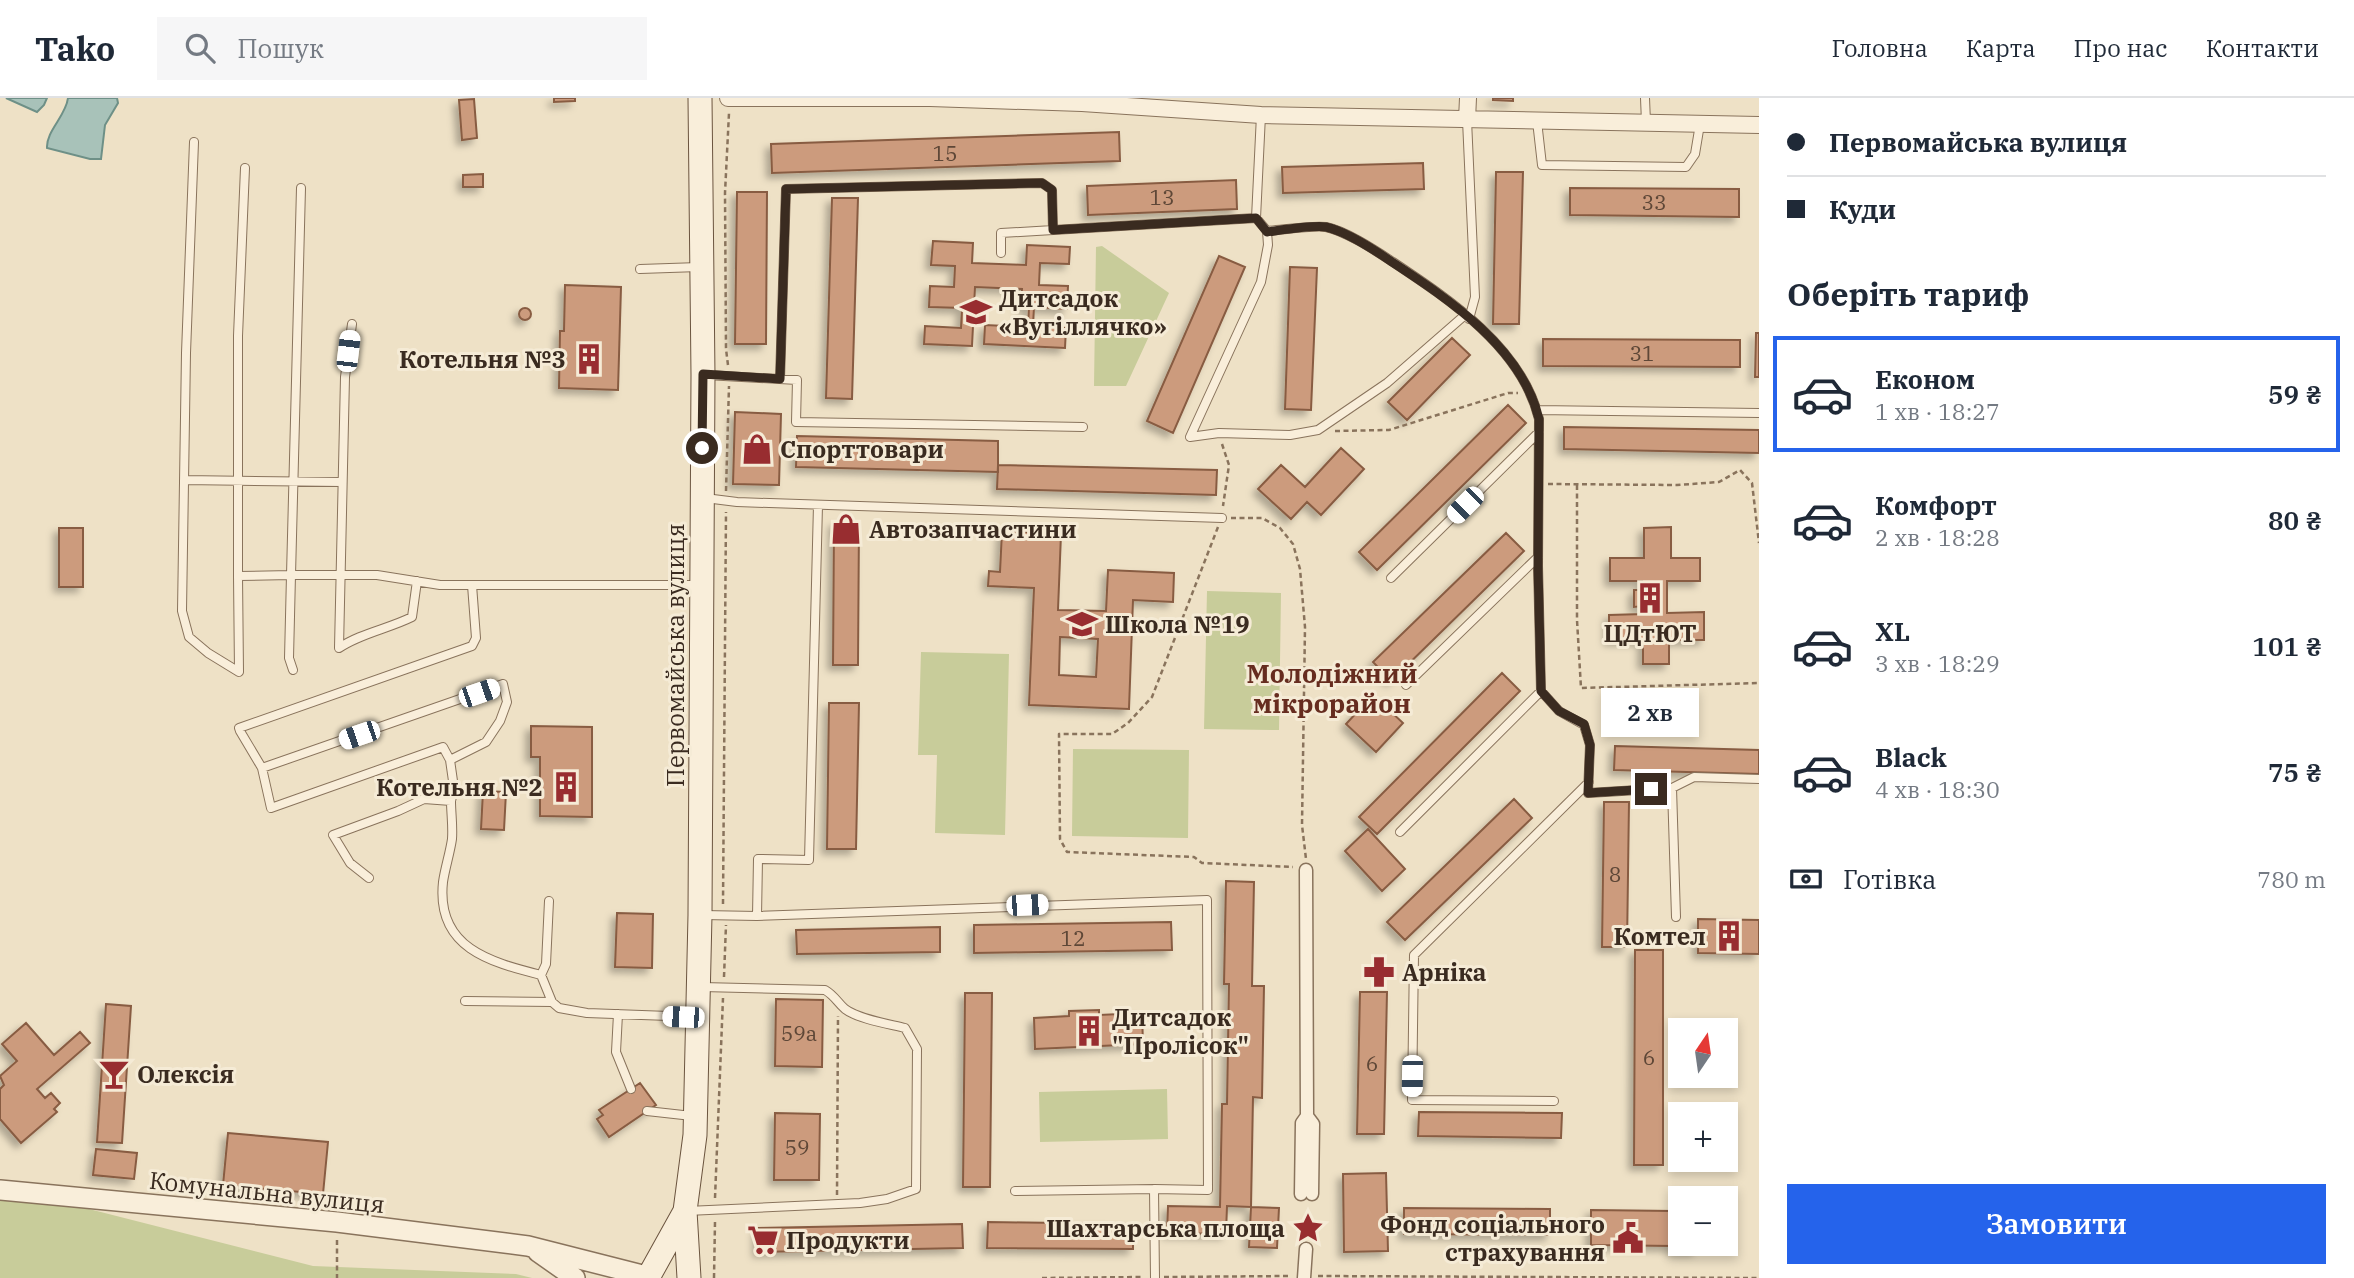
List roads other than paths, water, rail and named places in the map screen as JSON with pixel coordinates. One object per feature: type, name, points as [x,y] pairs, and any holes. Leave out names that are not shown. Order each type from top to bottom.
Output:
[{"type":"main road","name":"Первомайська вулиця","points":[[689,1278],[685,1211],[696,1116],[700,915],[703,374],[699,98]]},
{"type":"main road","name":"Первомайська вулиця","points":[[647,1276],[685,1211]]},
{"type":"main road","points":[[647,1276],[668,1272],[681,1278]]},
{"type":"street","points":[[728,98],[1082,101],[1467,120],[1759,125]]},
{"type":"street","points":[[1467,120],[1468,98]]},
{"type":"street","points":[[1306,870],[1307,1116],[1302,1123],[1307,1194]]},
{"type":"street","name":"Комунальна вулиця","points":[[0,1191],[337,1222],[528,1246],[647,1276]]},
{"type":"street","name":"Комунальна вулиця","points":[[528,1246],[575,1278]]},
{"type":"street","points":[[1304,1277],[1306,1249]]},
{"type":"lane","points":[[1645,98],[1646,122]]},
{"type":"lane","points":[[1264,109],[1256,218],[1267,232],[1268,245],[1261,282],[1190,438],[1219,433],[1290,435],[1318,430],[1387,383],[1467,317],[1475,297],[1467,120]]},
{"type":"lane","points":[[1537,121],[1542,165],[1686,167],[1695,153],[1700,124]]},
{"type":"lane","points":[[194,142],[182,611],[189,637],[208,653],[239,672],[238,336],[245,168]]},
{"type":"lane","points":[[780,379],[786,189],[1042,183],[1052,190],[1053,230]]},
{"type":"lane","points":[[293,670],[289,658],[301,188]]},
{"type":"lane","points":[[1000,253],[1001,233],[1256,218]]},
{"type":"lane","points":[[1267,232],[1326,227],[1368,246],[1448,299],[1504,352],[1530,393],[1537,410],[1539,432],[1541,691],[1559,711],[1584,724],[1590,745],[1588,793],[1672,788],[1695,777],[1759,779]]},
{"type":"lane","points":[[640,269],[702,267]]},
{"type":"lane","points":[[352,324],[345,377],[339,648],[354,638],[395,626],[412,617],[417,581]]},
{"type":"lane","points":[[703,374],[797,380],[796,422],[1083,427]]},
{"type":"lane","points":[[1537,410],[1759,413]]},
{"type":"lane","points":[[1391,579],[1539,432]]},
{"type":"lane","points":[[184,480],[342,482]]},
{"type":"lane","points":[[702,498],[818,505],[1222,517]]},
{"type":"lane","points":[[757,916],[758,859],[808,860],[818,505]]},
{"type":"lane","points":[[1406,685],[1538,557]]},
{"type":"lane","points":[[238,576],[377,575],[440,584],[472,585],[701,585]]},
{"type":"lane","points":[[472,585],[476,638],[472,646],[240,728],[262,768],[271,808],[443,747],[450,760],[454,788],[452,839],[443,884],[444,917],[456,938],[472,951],[506,966],[541,975]]},
{"type":"lane","points":[[262,768],[503,684],[507,702],[500,721],[486,742],[450,760]]},
{"type":"lane","points":[[1400,832],[1541,691]]},
{"type":"lane","points":[[1554,1101],[1412,1100],[1414,954],[1589,782]]},
{"type":"lane","points":[[1672,788],[1676,917]]},
{"type":"lane","points":[[369,878],[350,863],[333,835],[424,799],[452,801]]},
{"type":"lane","points":[[700,915],[757,916],[1207,900],[1208,1190],[1015,1191]]},
{"type":"lane","points":[[549,901],[546,964],[541,975],[552,1002],[559,1007],[587,1013],[699,1017]]},
{"type":"lane","points":[[685,1211],[887,1199],[916,1189],[917,1049],[905,1028],[846,1010],[838,999],[825,990],[699,987]]},
{"type":"lane","points":[[465,1001],[552,1002]]},
{"type":"lane","points":[[618,1014],[616,1052],[631,1089]]},
{"type":"lane","points":[[647,1111],[696,1116]]},
{"type":"lane","points":[[1154,1189],[1155,1277]]},
{"type":"water","points":[[6,98],[47,98],[37,112]]},
{"type":"water","points":[[68,98],[117,98],[118,103],[105,125],[101,159],[90,159],[47,148]]},
{"type":"place","name":"Дитсадок «Вугіллячко»","points":[[976,312]]},
{"type":"place","name":"Котельня №3","points":[[589,359]]},
{"type":"place","name":"Спорттовари","points":[[757,449]]},
{"type":"place","name":"Автозапчастини","points":[[846,529]]},
{"type":"place","name":"ЦДтЮТ","points":[[1650,598]]},
{"type":"place","name":"Школа №19","points":[[1082,624]]},
{"type":"place","name":"Котельня №2","points":[[566,787]]},
{"type":"place","name":"Комтел","points":[[1729,936]]},
{"type":"place","name":"Арніка","points":[[1379,972]]},
{"type":"place","name":"Дитсадок \"Пролісок\"","points":[[1089,1031]]},
{"type":"place","name":"Олексія","points":[[114,1074]]},
{"type":"place","name":"Шахтарська площа","points":[[1308,1228]]},
{"type":"place","name":"Фонд соціального страхування","points":[[1628,1238]]},
{"type":"place","name":"Продукти","points":[[763,1240]]},
{"type":"district","name":"Молодіжний мікрорайон","points":[[1332,688]]}]
